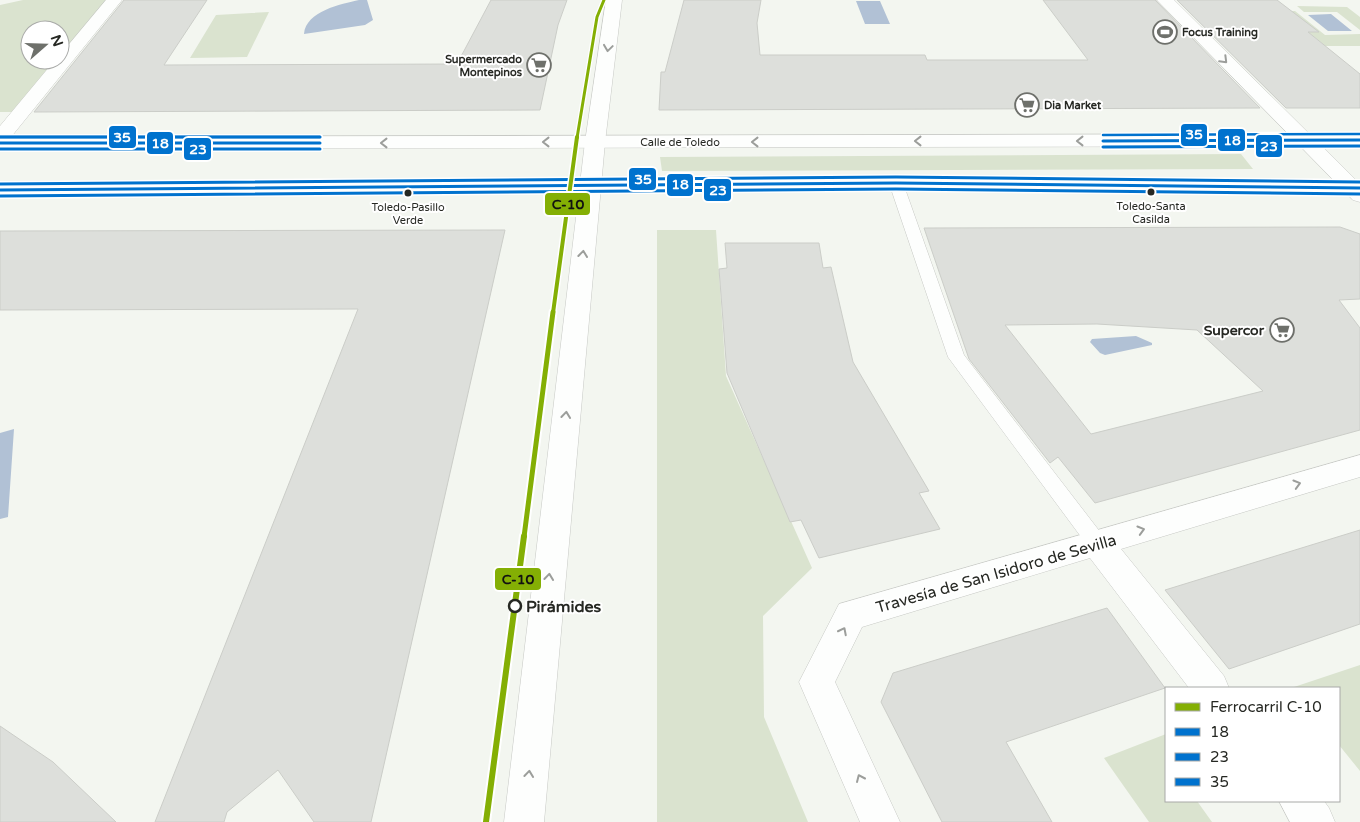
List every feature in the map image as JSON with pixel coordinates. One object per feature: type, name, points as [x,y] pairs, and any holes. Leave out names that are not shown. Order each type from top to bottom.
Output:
[{"type":"main road","points":[[0,138],[114,0]]},
{"type":"main road","points":[[524,822],[595,142],[614,0]]},
{"type":"main road","points":[[1165,0],[1304,140],[1357,190]]},
{"type":"main road","name":"Calle de Toledo","points":[[0,143],[1360,140]]},
{"type":"main road","points":[[0,190],[896,183],[1357,190]]},
{"type":"main road","name":"Travesía de San Isidoro de Sevilla","points":[[880,822],[817,682],[851,615],[1360,466]]},
{"type":"main road","points":[[1097,543],[1210,687]]},
{"type":"main road","points":[[1300,802],[1315,822]]},
{"type":"lane","points":[[896,183],[956,357],[1097,543]]},
{"type":"green space","points":[[23,0],[107,0],[70,44],[70,20],[20,20],[20,70],[49,70],[13,112],[0,112],[0,5]]},
{"type":"green space","points":[[1297,6],[1347,7],[1360,17],[1360,30],[1337,12],[1304,12]]},
{"type":"green space","points":[[1282,11],[1295,11],[1325,35],[1360,34],[1360,46],[1325,46]]},
{"type":"green space","points":[[269,12],[247,57],[190,58],[216,15]]},
{"type":"green space","points":[[1241,154],[1253,169],[662,171],[660,157]]},
{"type":"green space","points":[[657,230],[716,230],[726,376],[812,568],[763,616],[764,717],[808,822],[657,822]]},
{"type":"green space","points":[[1360,665],[1360,771],[1340,746],[1340,687],[1294,687]]},
{"type":"green space","points":[[1165,734],[1165,802],[1198,802],[1212,822],[1149,822],[1104,758]]},
{"type":"water","points":[[367,0],[373,20],[365,25],[304,34],[306,26],[318,14],[334,6]]},
{"type":"water","points":[[856,1],[880,1],[890,24],[865,24]]},
{"type":"water","points":[[1331,14],[1352,31],[1328,31],[1308,15]]},
{"type":"water","points":[[1136,336],[1152,343],[1152,345],[1105,355],[1100,353],[1090,342],[1092,339]]},
{"type":"water","points":[[14,429],[8,517],[0,519],[0,433]]},
{"type":"building","points":[[124,0],[207,0],[164,65],[457,64],[491,0],[567,0],[558,25],[540,110],[34,112],[68,70],[70,70],[70,67]]},
{"type":"building","points":[[684,0],[761,0],[757,23],[760,55],[925,55],[927,60],[1088,60],[1043,0],[1155,0],[1260,108],[659,110],[661,72],[665,72]]},
{"type":"building","points":[[1177,0],[1277,0],[1319,32],[1308,32],[1360,74],[1360,108],[1286,108]]},
{"type":"building","points":[[1340,227],[1360,234],[1360,299],[1339,300],[1360,328],[1360,430],[1095,503],[1058,457],[1050,463],[969,359],[924,228]],"holes":[[[1097,324],[1197,330],[1263,391],[1091,434],[1005,325]]]},
{"type":"building","points":[[505,230],[371,822],[314,822],[278,770],[227,812],[224,822],[155,822],[358,309],[0,310],[0,231]]},
{"type":"building","points":[[725,243],[819,243],[823,268],[831,267],[853,362],[929,491],[919,493],[940,529],[819,558],[801,520],[790,522],[727,373],[719,269],[727,268]]},
{"type":"building","points":[[1360,530],[1360,624],[1229,669],[1165,590]]},
{"type":"building","points":[[1107,608],[1165,688],[1006,742],[1052,822],[942,822],[881,702],[893,673]]},
{"type":"building","points":[[0,726],[53,762],[116,822],[0,822]]},
{"type":"rail line","name":"C-10","points":[[486,822],[573,164],[597,17],[604,0]]},
{"type":"transit line","name":"35","points":[[1103,135],[1360,134]]},
{"type":"transit line","name":"35","points":[[0,137],[320,137]]},
{"type":"transit line","name":"18","points":[[1103,141],[1360,140]]},
{"type":"transit line","name":"18","points":[[0,143],[320,143]]},
{"type":"transit line","name":"23","points":[[1103,147],[1360,146]]},
{"type":"transit line","name":"23","points":[[0,149],[320,149]]},
{"type":"transit line","name":"35","points":[[0,184],[896,177],[1360,182]]},
{"type":"transit line","name":"18","points":[[0,190],[896,183],[1360,188]]},
{"type":"transit line","name":"23","points":[[0,196],[896,189],[1360,194]]},
{"type":"place","name":"Focus Training","points":[[1165,32]]},
{"type":"place","name":"Supermercado Montepinos","points":[[539,65]]},
{"type":"place","name":"Dia Market","points":[[1027,105]]},
{"type":"place","name":"Toledo-Santa Casilda","points":[[1151,192]]},
{"type":"place","name":"Toledo-Pasillo Verde","points":[[408,193]]},
{"type":"place","name":"Supercor","points":[[1282,330]]},
{"type":"place","name":"Pirámides","points":[[515,606]]}]
